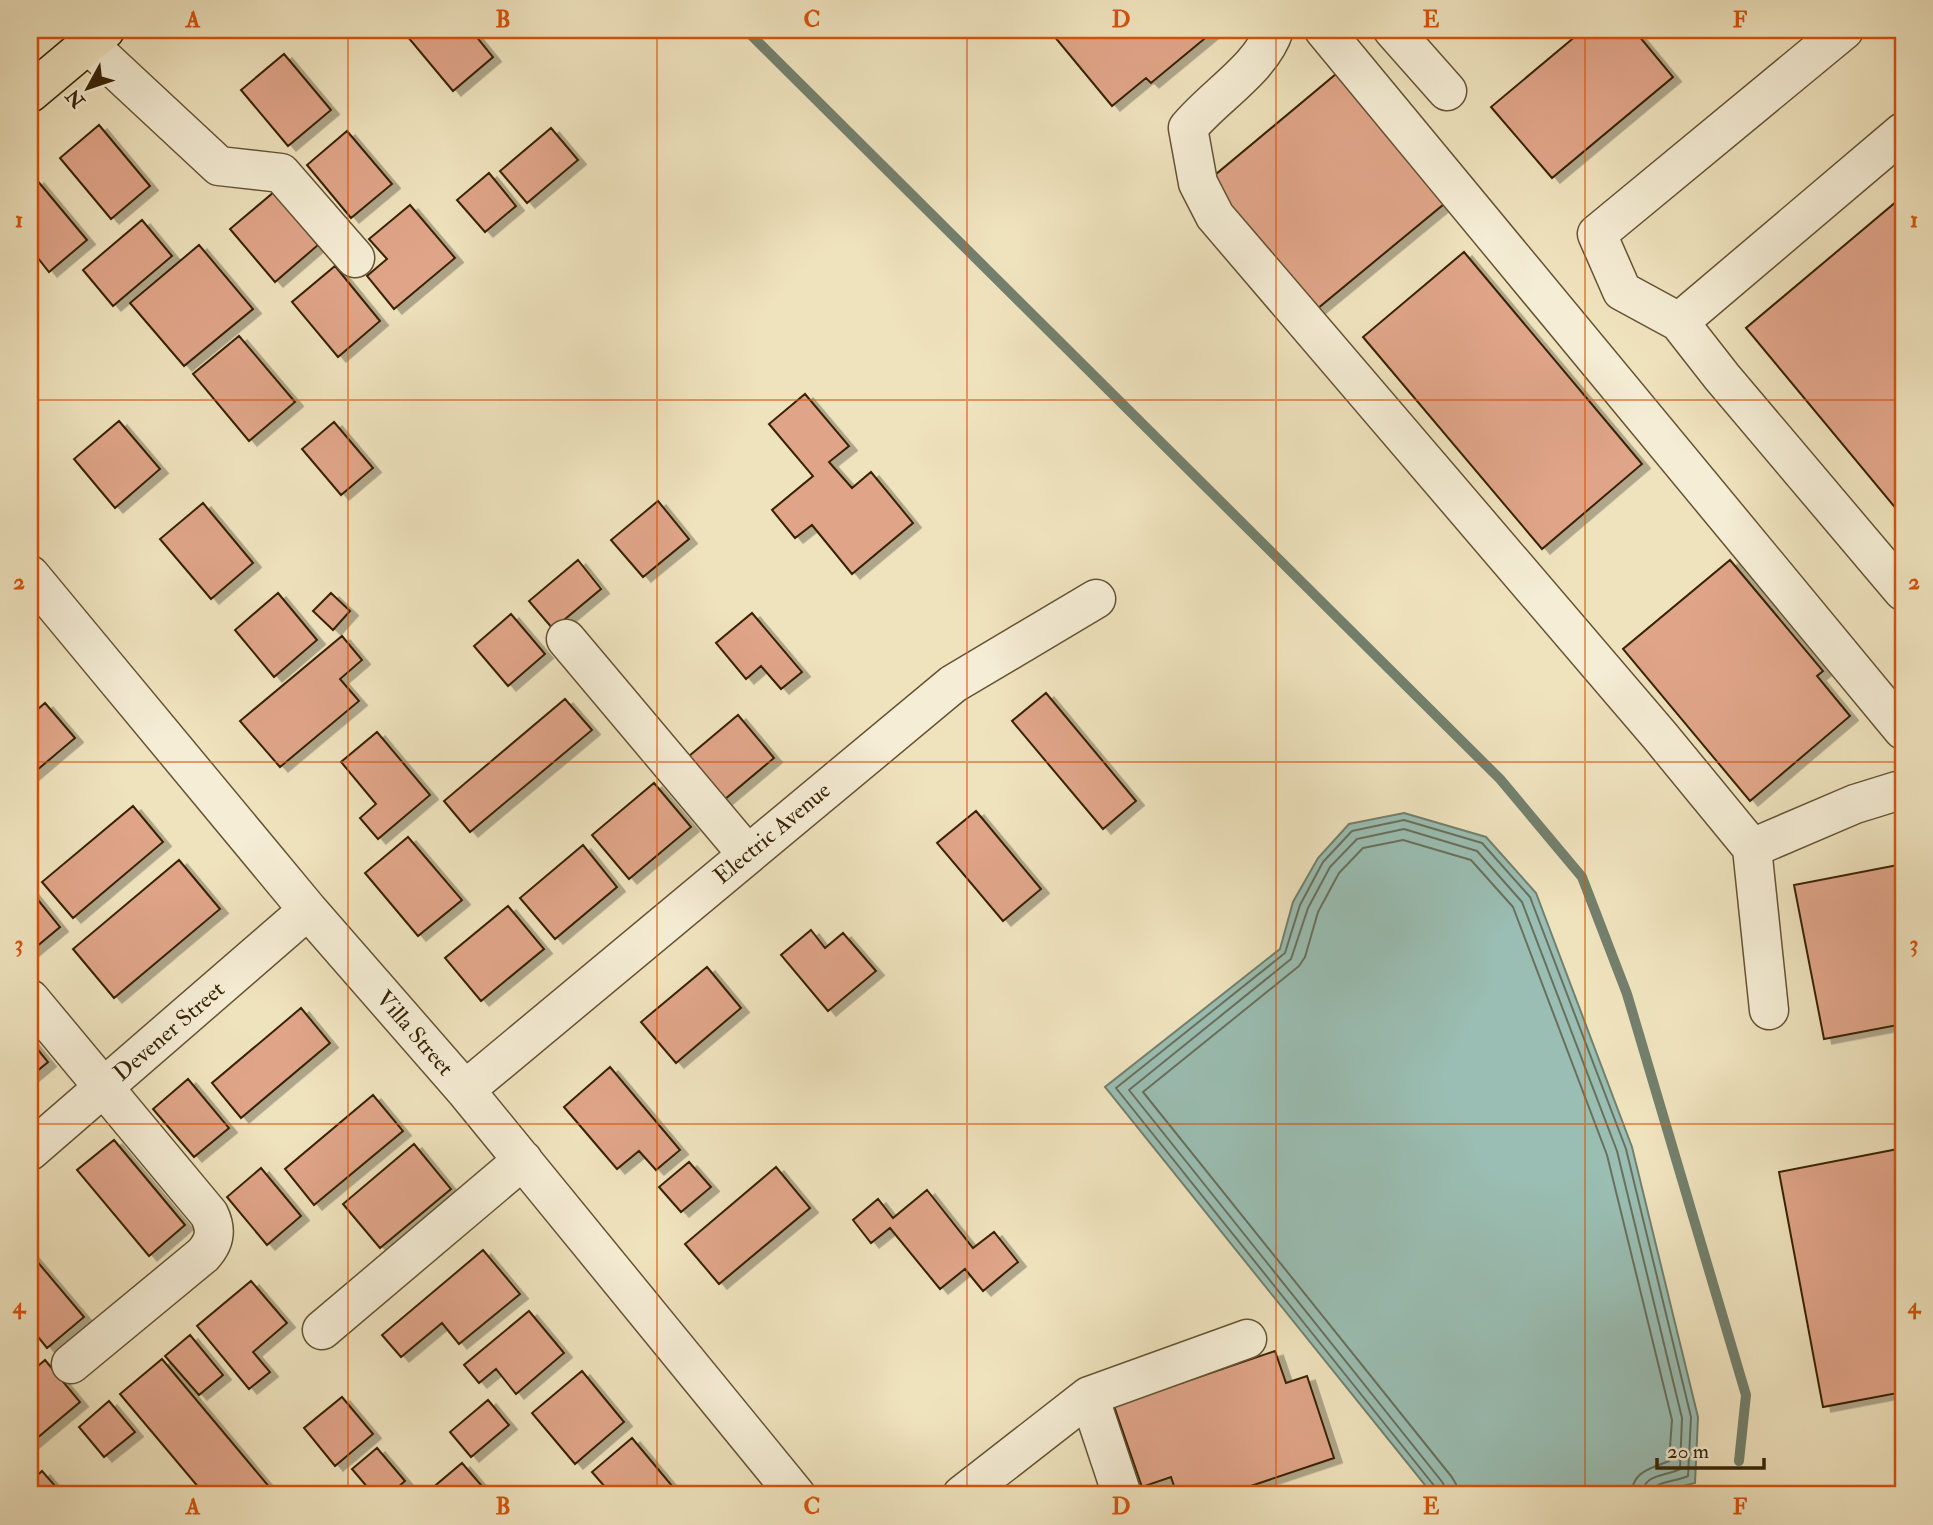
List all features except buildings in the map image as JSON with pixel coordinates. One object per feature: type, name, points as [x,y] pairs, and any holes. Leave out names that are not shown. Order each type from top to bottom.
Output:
[{"type":"main road","points":[[30,93],[96,37]]},
{"type":"street","points":[[1274,30],[1270,42],[1236,82],[1199,114],[1188,128],[1198,183],[1215,216],[1669,746],[1752,848],[1769,1010]]},
{"type":"street","points":[[1324,30],[1903,730]]},
{"type":"street","points":[[1393,30],[1447,91]]},
{"type":"street","points":[[1844,30],[1597,234],[1622,291],[1679,322],[1722,377],[1903,591]]},
{"type":"street","points":[[96,37],[219,166],[281,173],[355,258]]},
{"type":"street","points":[[1679,322],[1903,132]]},
{"type":"street","name":"Villa Street","points":[[30,575],[308,910],[465,1090],[796,1495]]},
{"type":"street","name":"Electric Avenue","points":[[465,1090],[953,684],[1096,599]]},
{"type":"street","points":[[566,639],[747,854]]},
{"type":"street","points":[[1752,848],[1855,804],[1898,791],[1903,792]]},
{"type":"street","name":"Devener Street","points":[[30,1151],[308,910]]},
{"type":"street","points":[[30,999],[209,1214],[215,1230],[212,1243],[203,1255],[71,1364]]},
{"type":"street","points":[[322,1330],[523,1160]]},
{"type":"street","points":[[961,1495],[1089,1396],[1247,1339]]},
{"type":"street","points":[[1089,1396],[1122,1495]]},
{"type":"water","points":[[1404,813],[1486,837],[1536,893],[1632,1147],[1698,1417],[1695,1483],[1645,1495],[1433,1495],[1105,1087],[1280,949],[1293,902],[1318,858],[1349,824]]},
{"type":"waterway","points":[[746,30],[1500,779],[1582,877],[1627,994],[1746,1395],[1739,1461]]}]
